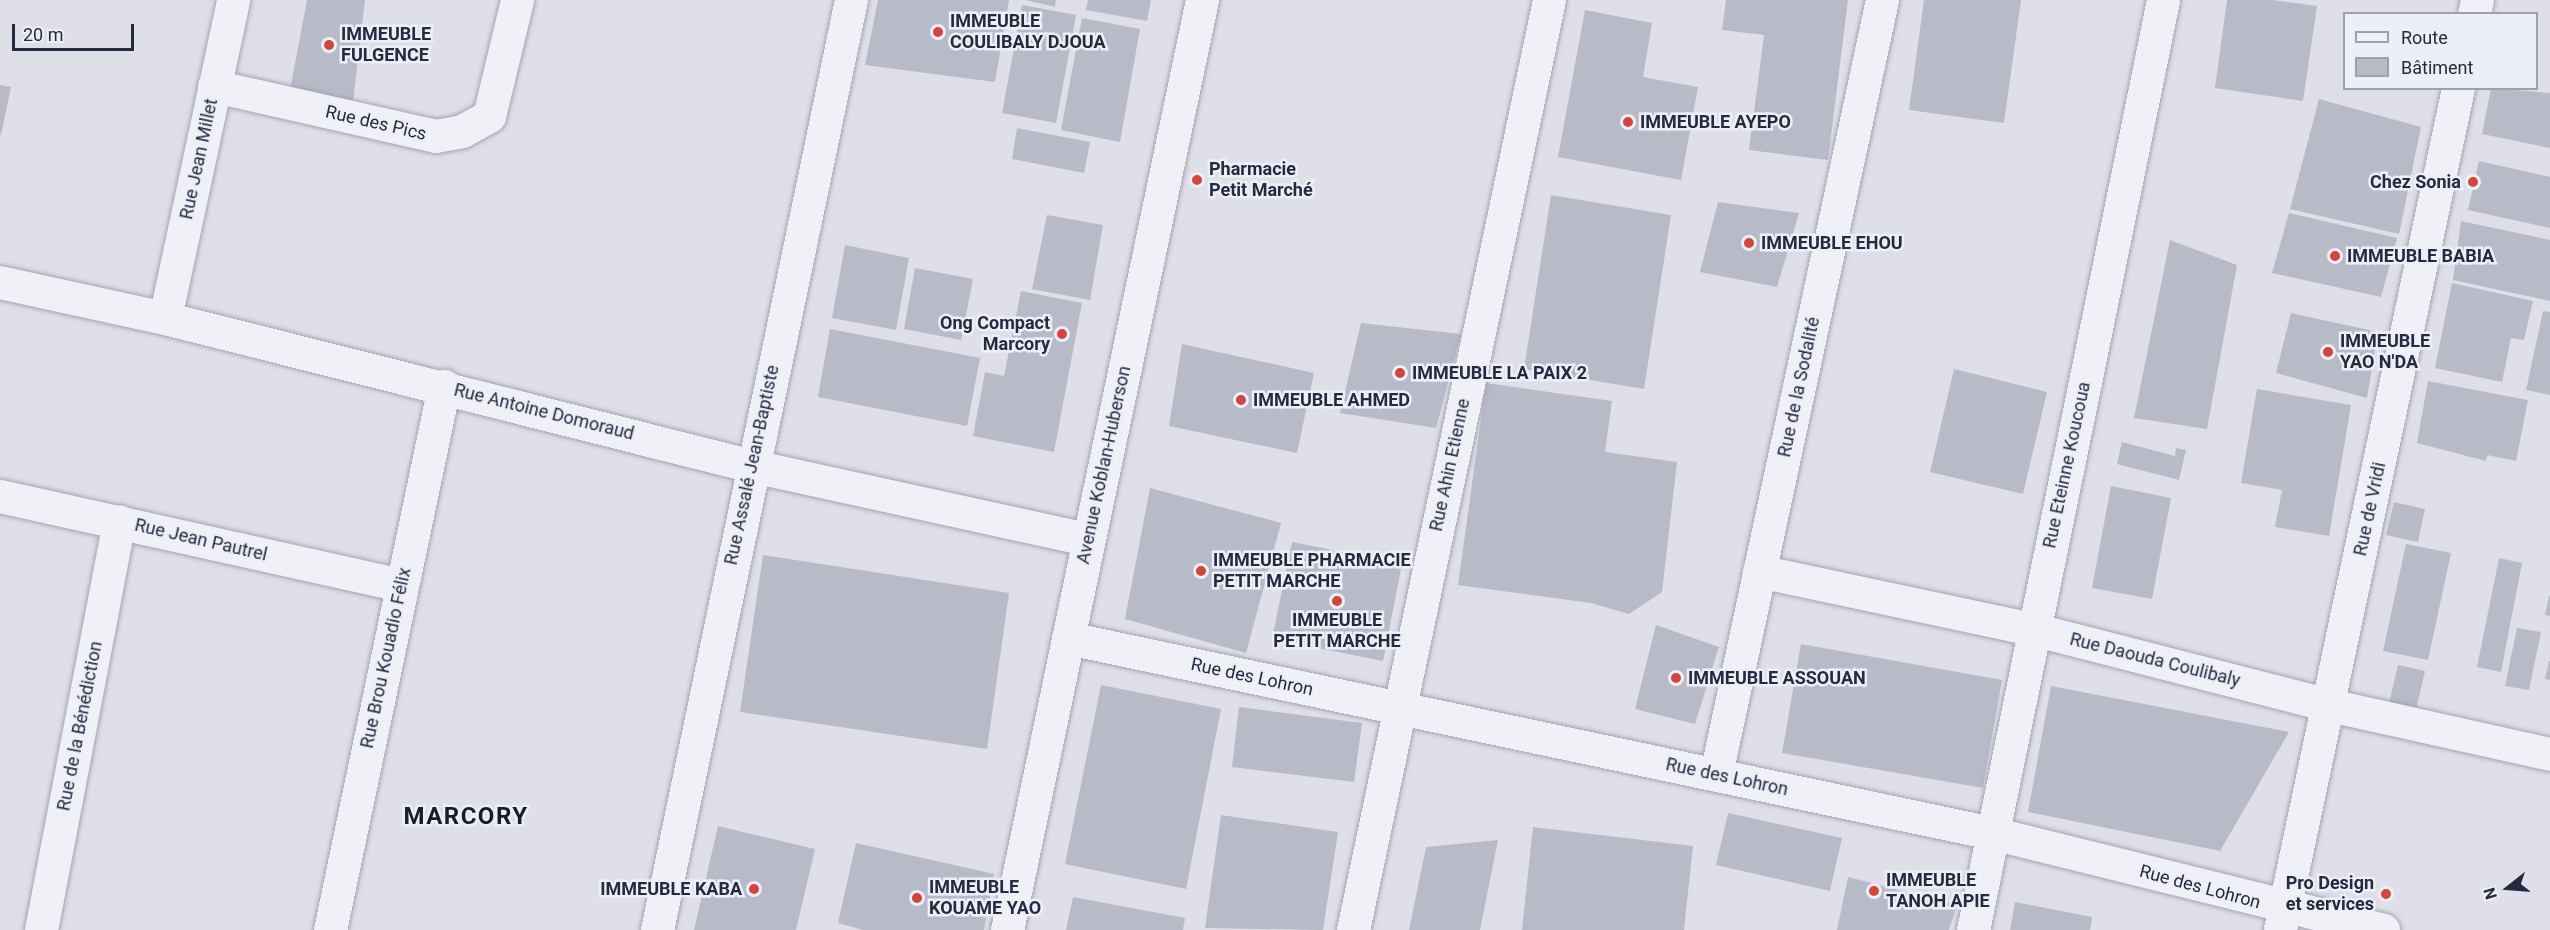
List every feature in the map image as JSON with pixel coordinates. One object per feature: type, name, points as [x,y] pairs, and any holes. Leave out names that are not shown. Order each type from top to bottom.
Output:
[{"type":"street","name":"Rue Jean Millet","points":[[165,318],[233,0]]},
{"type":"street","name":"Rue des Pics","points":[[214,86],[435,136],[462,131],[489,116],[517,0]]},
{"type":"street","name":"Rue Assalé Jean-Baptiste","points":[[657,930],[851,0]]},
{"type":"street","name":"Avenue Koblan-Huberson","points":[[1007,930],[1202,0]]},
{"type":"street","name":"Rue Ahin Etienne","points":[[1353,930],[1549,0]]},
{"type":"street","name":"Rue de la Sodalité","points":[[1716,774],[1882,0]]},
{"type":"street","name":"Rue Eteinne Koucoua","points":[[1974,930],[2033,629],[2163,0]]},
{"type":"street","name":"Rue de Vridi","points":[[2282,919],[2458,90]]},
{"type":"street","name":"Rue Antoine Domoraud","points":[[0,282],[165,318],[444,386],[752,466],[1088,539]]},
{"type":"street","name":"Rue Brou Kouadio Félix","points":[[330,930],[444,386]]},
{"type":"street","name":"Rue Jean Pautrel","points":[[0,496],[401,585]]},
{"type":"street","name":"Rue de la Bénédiction","points":[[41,930],[119,521]]},
{"type":"street","name":"Rue Daouda Coulibaly","points":[[1759,571],[2033,629],[2329,705],[2550,754]]},
{"type":"street","name":"Rue des Lohron","points":[[1068,638],[1992,833],[2282,919],[2383,930]]},
{"type":"building","name":"IMMEUBLE FULGENCE","points":[[307,0],[365,0],[352,110],[290,90]]},
{"type":"building","name":"IMMEUBLE COULIBALY DJOUA","points":[[878,0],[1009,0],[995,82],[865,65]]},
{"type":"building","points":[[1026,0],[1056,0],[1055,7]]},
{"type":"building","points":[[1088,0],[1151,0],[1147,21],[1086,10]]},
{"type":"building","points":[[1726,0],[1848,0],[1828,160],[1749,150],[1764,35],[1722,30]]},
{"type":"building","points":[[1924,0],[2021,0],[2004,123],[1909,110]]},
{"type":"building","points":[[2227,0],[2272,0],[2317,6],[2303,101],[2215,88]]},
{"type":"building","points":[[1022,5],[1076,15],[1056,123],[1002,113]]},
{"type":"building","name":"IMMEUBLE AYEPO","points":[[1585,10],[1652,23],[1643,77],[1698,87],[1681,180],[1558,157]]},
{"type":"building","points":[[1082,18],[1140,29],[1120,142],[1061,130]]},
{"type":"building","points":[[0,85],[11,87],[1,135],[0,135]]},
{"type":"building","points":[[2491,90],[2550,93],[2550,148],[2482,134]]},
{"type":"building","points":[[2319,99],[2421,127],[2399,234],[2290,209]]},
{"type":"building","points":[[1017,128],[1090,142],[1084,173],[1012,159]]},
{"type":"building","points":[[2479,161],[2550,177],[2550,228],[2468,210]]},
{"type":"building","points":[[1551,195],[1671,215],[1644,389],[1524,369]]},
{"type":"building","name":"IMMEUBLE EHOU","points":[[1718,202],[1799,213],[1777,287],[1700,272]]},
{"type":"building","name":"IMMEUBLE BABIA","points":[[2289,213],[2397,238],[2381,297],[2272,273]]},
{"type":"building","points":[[1047,215],[1103,225],[1090,300],[1032,289]]},
{"type":"building","points":[[2461,221],[2550,240],[2550,301],[2453,280]]},
{"type":"building","points":[[2170,240],[2237,265],[2207,429],[2134,418]]},
{"type":"building","points":[[845,245],[909,258],[896,330],[832,318]]},
{"type":"building","points":[[915,268],[973,279],[961,340],[904,329]]},
{"type":"building","points":[[2452,283],[2533,301],[2524,340],[2511,338],[2502,382],[2435,368]]},
{"type":"building","points":[[1021,291],[1082,303],[1054,452],[973,436],[985,372],[1004,376]]},
{"type":"building","points":[[2543,311],[2550,312],[2550,395],[2526,390]]},
{"type":"building","name":"IMMEUBLE YAO N'DA","points":[[2291,313],[2378,332],[2367,398],[2276,373]]},
{"type":"building","name":"IMMEUBLE LA PAIX 2","points":[[1361,323],[1461,334],[1436,428],[1340,413]]},
{"type":"building","points":[[830,329],[980,358],[967,426],[818,397]]},
{"type":"building","name":"IMMEUBLE AHMED","points":[[1182,344],[1314,373],[1297,453],[1169,426]]},
{"type":"building","points":[[1954,369],[2047,392],[2023,494],[1930,472]]},
{"type":"building","points":[[2428,381],[2528,400],[2516,461],[2487,455],[2486,461],[2417,443]]},
{"type":"building","points":[[1486,383],[1612,401],[1605,452],[1677,462],[1662,592],[1629,614],[1591,603],[1458,585]]},
{"type":"building","points":[[2257,389],[2351,405],[2329,536],[2275,527],[2282,490],[2241,483]]},
{"type":"building","points":[[2122,442],[2175,456],[2176,448],[2186,450],[2179,480],[2117,464]]},
{"type":"building","points":[[2111,486],[2171,498],[2152,599],[2092,588]]},
{"type":"building","name":"IMMEUBLE PHARMACIE PETIT MARCHE","points":[[1150,488],[1281,523],[1246,653],[1125,619]]},
{"type":"building","points":[[2394,502],[2425,509],[2418,542],[2386,535]]},
{"type":"building","name":"IMMEUBLE PETIT MARCHE","points":[[1292,542],[1402,564],[1383,661],[1272,639]]},
{"type":"building","points":[[2406,544],[2451,553],[2428,660],[2383,651]]},
{"type":"building","points":[[763,555],[1009,593],[987,749],[740,712]]},
{"type":"building","points":[[2499,558],[2522,563],[2501,672],[2477,667]]},
{"type":"building","points":[[2550,596],[2550,616],[2545,615]]},
{"type":"building","name":"IMMEUBLE ASSOUAN","points":[[1656,625],[1719,647],[1695,724],[1635,709]]},
{"type":"building","points":[[2517,628],[2541,632],[2529,690],[2505,686]]},
{"type":"building","points":[[1801,644],[2002,680],[1983,788],[1782,753]]},
{"type":"building","points":[[2550,661],[2550,680],[2545,679]]},
{"type":"building","points":[[2398,665],[2425,671],[2416,710],[2389,704]]},
{"type":"building","points":[[1101,685],[1221,709],[1186,889],[1065,864]]},
{"type":"building","points":[[2051,686],[2289,732],[2220,851],[2028,812]]},
{"type":"building","points":[[1239,707],[1362,723],[1354,782],[1232,767]]},
{"type":"building","points":[[1728,813],[1842,838],[1830,891],[1716,865]]},
{"type":"building","points":[[1221,815],[1338,832],[1323,930],[1205,928]]},
{"type":"building","name":"IMMEUBLE KABA","points":[[718,826],[815,849],[796,930],[694,930]]},
{"type":"building","points":[[1533,827],[1693,846],[1684,930],[1522,930]]},
{"type":"building","points":[[1498,840],[1480,930],[1409,930],[1426,847]]},
{"type":"building","name":"IMMEUBLE KOUAME YAO","points":[[856,843],[994,874],[984,930],[863,930],[838,923]]},
{"type":"building","name":"IMMEUBLE TANOH APIE","points":[[1848,877],[1957,905],[1949,930],[1837,930]]},
{"type":"building","points":[[1073,897],[1185,918],[1183,930],[1066,930]]},
{"type":"building","points":[[2015,902],[2092,917],[2090,930],[2010,930]]},
{"type":"place","name":"IMMEUBLE COULIBALY DJOUA","points":[[938,32]]},
{"type":"place","name":"IMMEUBLE FULGENCE","points":[[329,45]]},
{"type":"place","name":"IMMEUBLE AYEPO","points":[[1628,122]]},
{"type":"place","name":"Pharmacie Petit Marché","points":[[1197,180]]},
{"type":"place","name":"Chez Sonia","points":[[2473,182]]},
{"type":"place","name":"IMMEUBLE EHOU","points":[[1749,243]]},
{"type":"place","name":"IMMEUBLE BABIA","points":[[2335,256]]},
{"type":"place","name":"Ong Compact Marcory","points":[[1062,334]]},
{"type":"place","name":"IMMEUBLE YAO N'DA","points":[[2328,352]]},
{"type":"place","name":"IMMEUBLE LA PAIX 2","points":[[1400,373]]},
{"type":"place","name":"IMMEUBLE AHMED","points":[[1241,400]]},
{"type":"place","name":"IMMEUBLE PHARMACIE PETIT MARCHE","points":[[1201,571]]},
{"type":"place","name":"IMMEUBLE PETIT MARCHE","points":[[1337,601]]},
{"type":"place","name":"IMMEUBLE ASSOUAN","points":[[1676,678]]},
{"type":"place","name":"IMMEUBLE KABA","points":[[754,889]]},
{"type":"place","name":"IMMEUBLE TANOH APIE","points":[[1874,891]]},
{"type":"place","name":"Pro Design et services","points":[[2386,894]]},
{"type":"place","name":"IMMEUBLE KOUAME YAO","points":[[917,898]]},
{"type":"district","name":"MARCORY","points":[[466,817]]}]
